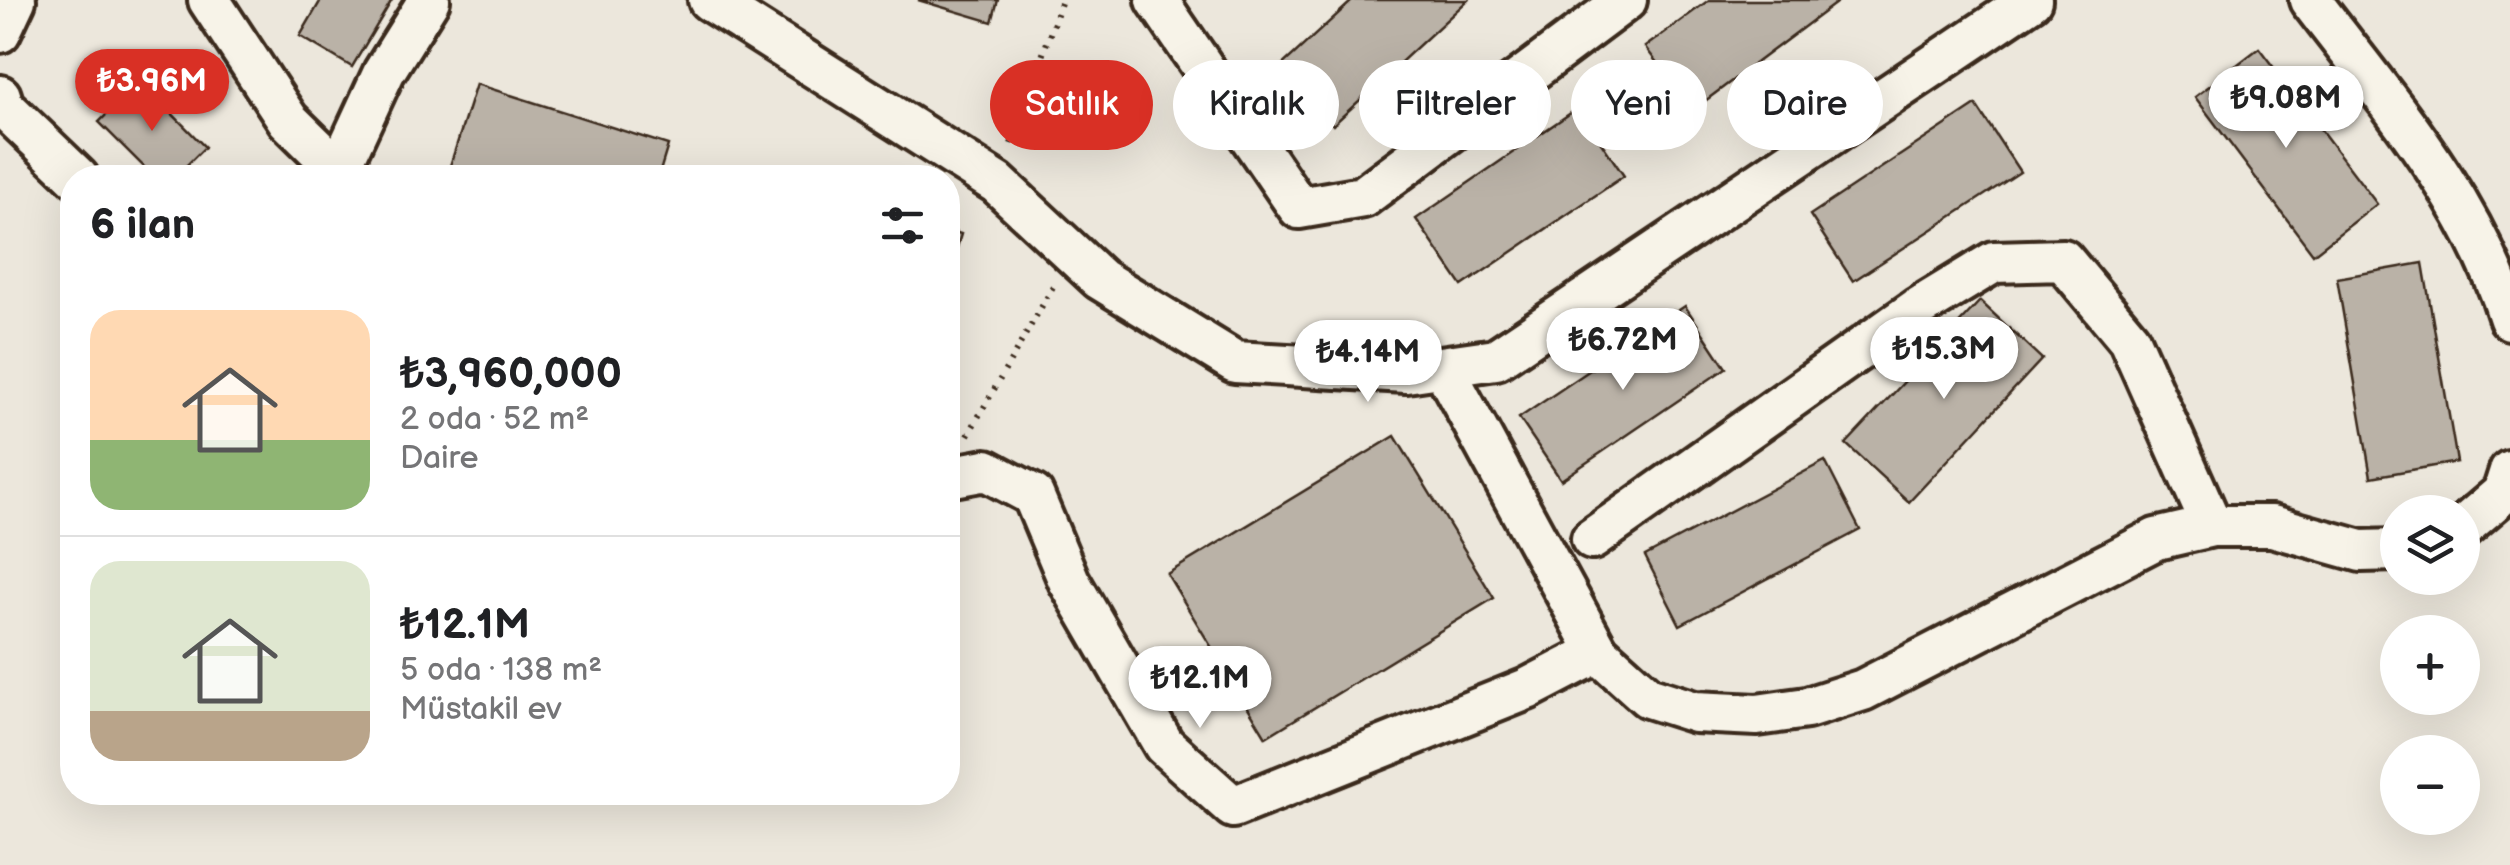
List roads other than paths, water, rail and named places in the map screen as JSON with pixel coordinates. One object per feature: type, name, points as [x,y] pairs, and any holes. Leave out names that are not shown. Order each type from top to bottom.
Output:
[{"type":"street","points":[[0,32],[15,0]]},
{"type":"street","points":[[209,0],[288,120],[329,165]]},
{"type":"street","points":[[341,165],[384,72],[428,0]]},
{"type":"street","points":[[709,0],[997,183],[1100,280],[1235,362],[1406,372],[1496,359],[2031,0]]},
{"type":"street","points":[[1157,0],[1299,208],[1363,197],[1626,0]]},
{"type":"street","points":[[2310,0],[2442,173],[2498,279],[2510,319]]},
{"type":"street","points":[[0,96],[3,106],[64,165]]},
{"type":"street","points":[[1592,539],[1917,309],[1994,262],[2062,260],[2130,338],[2212,526]]},
{"type":"street","points":[[1443,367],[1598,652],[1648,697],[1695,712],[1757,716],[1806,708],[1863,690],[2156,539],[2212,526],[2272,526],[2361,550],[2380,550]]},
{"type":"street","points":[[960,475],[986,470],[1033,495],[1070,581],[1164,745],[1233,807],[1528,690],[1598,652]]},
{"type":"street","points":[[2480,512],[2502,493],[2510,471]]}]
